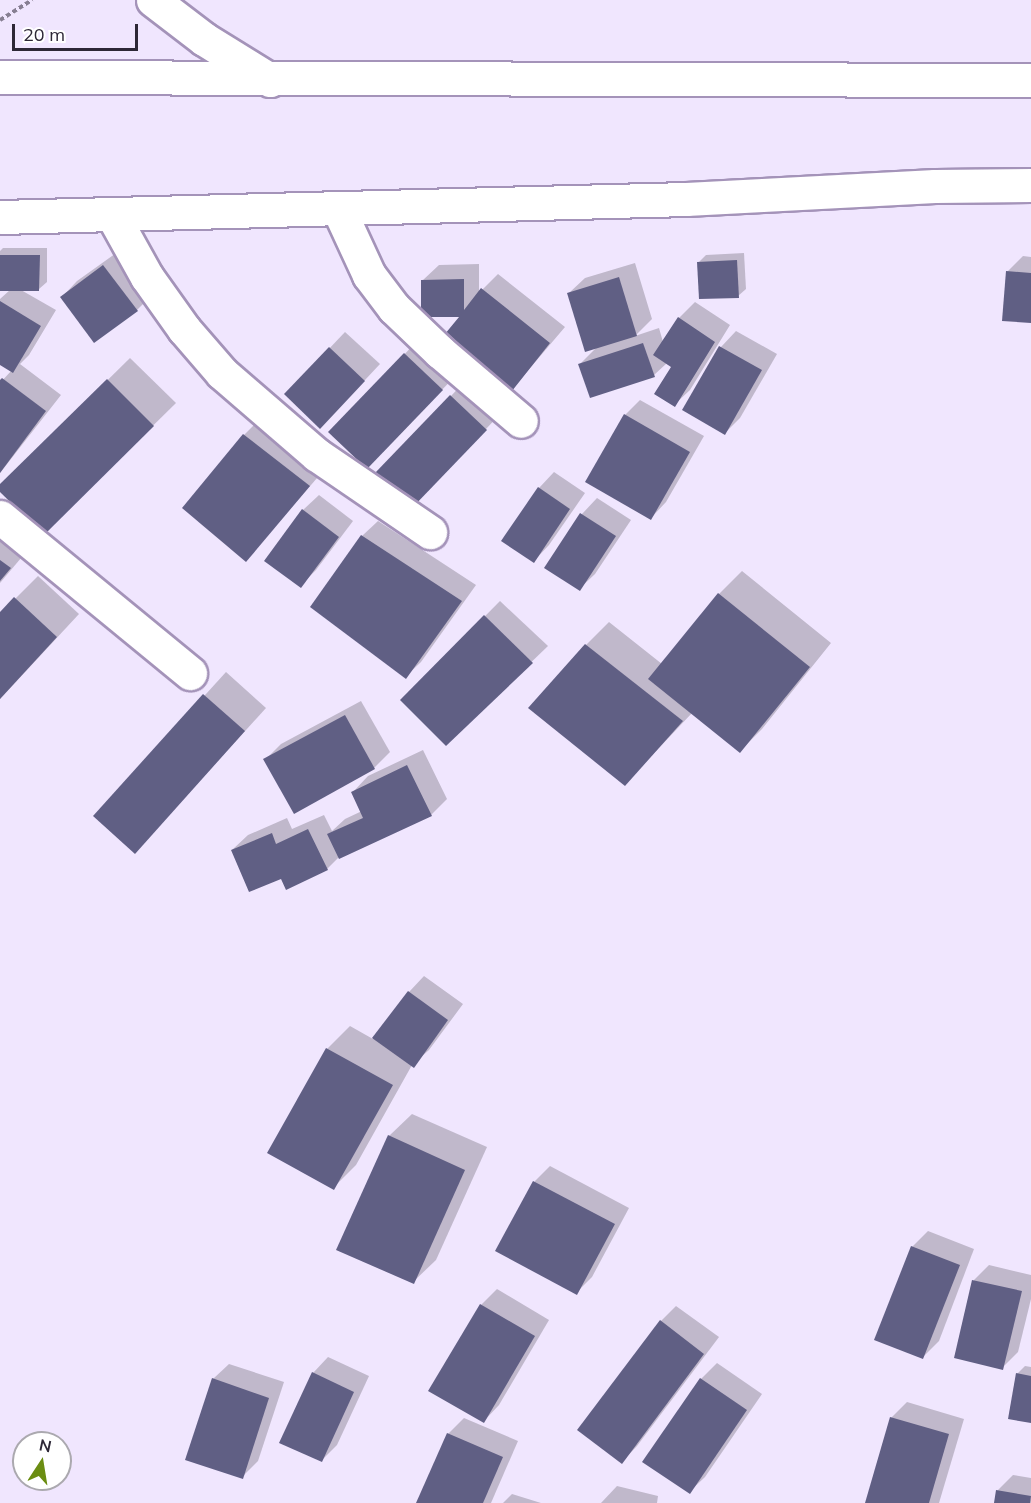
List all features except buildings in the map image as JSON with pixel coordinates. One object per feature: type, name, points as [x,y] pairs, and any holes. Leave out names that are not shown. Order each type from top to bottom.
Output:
[{"type":"main road","points":[[153,0],[204,39],[270,80]]},
{"type":"main road","points":[[0,78],[1031,80]]},
{"type":"main road","points":[[0,217],[339,210],[1031,184]]},
{"type":"main road","points":[[339,210],[369,275],[394,308],[440,352],[521,421]]},
{"type":"main road","points":[[113,216],[147,277],[184,329],[222,373],[317,455],[430,532]]},
{"type":"main road","points":[[0,517],[190,673]]},
{"type":"path","points":[[0,21],[32,0]]}]
